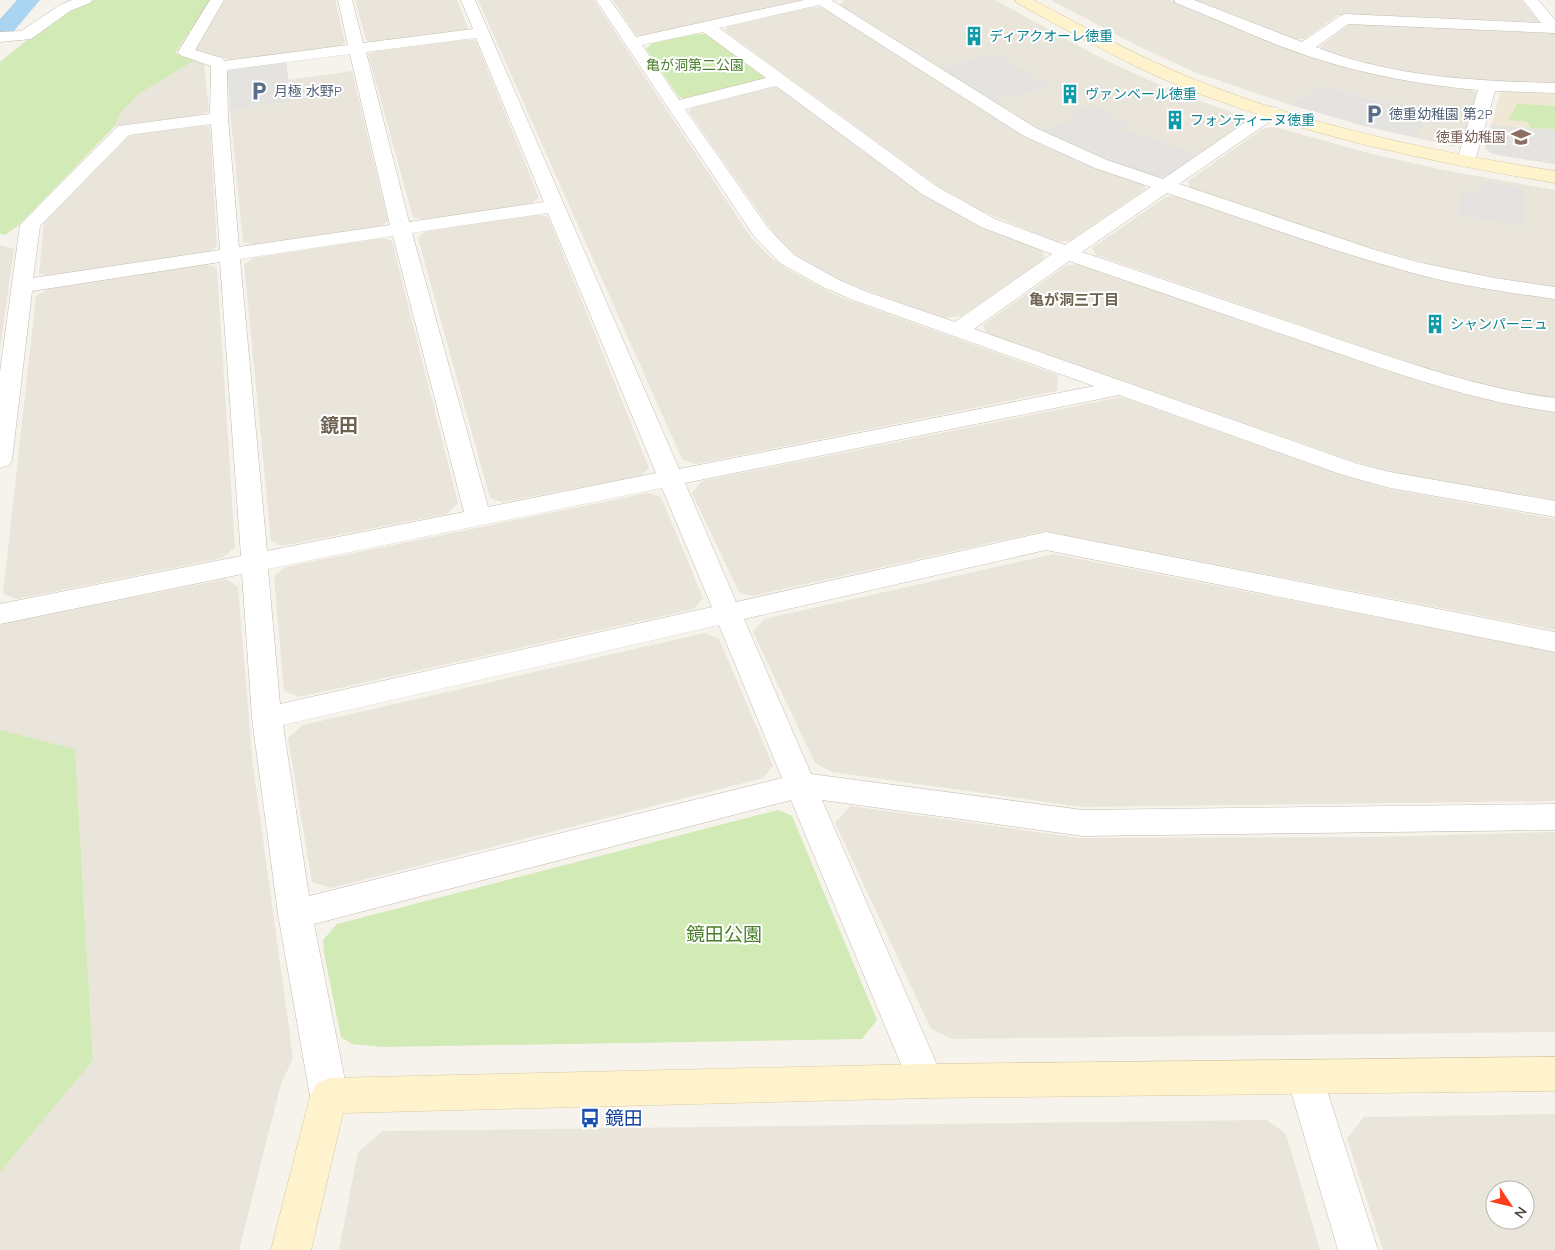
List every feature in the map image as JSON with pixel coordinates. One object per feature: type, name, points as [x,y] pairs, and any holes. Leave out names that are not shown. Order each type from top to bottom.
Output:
[{"type":"street","points":[[0,37],[25,36],[65,8],[85,0]]},
{"type":"street","points":[[218,0],[186,52],[216,61],[219,66],[219,118],[267,718],[295,914],[329,1096],[291,1250]]},
{"type":"street","points":[[345,0],[401,228],[478,516]]},
{"type":"street","points":[[468,0],[926,1081]]},
{"type":"street","points":[[603,0],[761,232],[787,259],[839,287],[956,331],[1349,469],[1390,480],[1555,509]]},
{"type":"street","points":[[632,43],[823,0],[1030,132],[1101,164],[1365,253],[1494,284],[1555,293]]},
{"type":"street","points":[[1022,0],[1118,52],[1208,90],[1272,112],[1378,142],[1466,161],[1555,177]]},
{"type":"street","points":[[1181,0],[1304,48],[1336,59],[1394,74],[1436,81],[1488,86],[1555,88]]},
{"type":"street","points":[[1530,0],[1555,28]]},
{"type":"street","points":[[1304,48],[1345,19],[1555,28]]},
{"type":"street","points":[[707,27],[929,190],[988,223],[1067,253],[1431,378],[1525,401],[1555,405]]},
{"type":"street","points":[[219,66],[482,33]]},
{"type":"street","points":[[675,106],[780,80]]},
{"type":"street","points":[[1466,161],[1488,86]]},
{"type":"street","points":[[956,331],[1272,112]]},
{"type":"street","points":[[0,460],[30,225],[124,130],[219,118]]},
{"type":"street","points":[[21,286],[554,206]]},
{"type":"street","points":[[0,614],[478,516],[1121,388]]},
{"type":"street","points":[[267,718],[1046,542],[1555,642]]},
{"type":"street","points":[[295,914],[802,785],[1083,823],[1555,817]]},
{"type":"street","points":[[329,1096],[926,1081],[1555,1074]]},
{"type":"street","points":[[1305,1078],[1358,1250]]},
{"type":"shaded area","points":[[223,0],[335,0],[345,43],[339,46],[231,60],[197,51],[195,48]]},
{"type":"shaded area","points":[[355,0],[457,0],[468,28],[461,32],[373,42],[366,40]]},
{"type":"shaded area","points":[[478,0],[594,0],[752,239],[770,257],[792,272],[835,295],[1058,375],[1057,391],[696,464],[682,459]]},
{"type":"shaded area","points":[[613,0],[805,0],[646,36],[636,35]]},
{"type":"shaded area","points":[[844,0],[995,0],[1101,58],[1177,93],[1243,116],[1245,122],[1168,177],[1038,130],[840,5]]},
{"type":"shaded area","points":[[1051,0],[1170,0],[1310,55],[1468,88],[1477,93],[1462,144],[1452,146],[1417,138],[1428,109],[1387,103],[1321,86],[1291,105],[1197,73],[1138,46]]},
{"type":"shaded area","points":[[1193,0],[1521,0],[1539,21],[1535,24],[1338,15],[1304,39],[1293,39]]},
{"type":"shaded area","points":[[813,7],[824,8],[1030,139],[1085,164],[1143,184],[1146,189],[1069,241],[1057,242],[984,212],[939,187],[725,31],[728,26]]},
{"type":"shaded area","points":[[1358,23],[1555,32],[1555,84],[1464,80],[1420,74],[1370,64],[1322,50],[1320,46],[1349,25]]},
{"type":"shaded area","points":[[466,39],[476,41],[539,198],[530,204],[422,220],[413,217],[368,54],[376,50]]},
{"type":"shaded area","points":[[995,54],[1050,86],[992,102],[939,68]]},
{"type":"shaded area","points":[[197,59],[204,63],[209,111],[199,115],[115,126],[118,114],[140,93]]},
{"type":"shaded area","name":"月極 水野P","points":[[286,61],[291,102],[230,110],[227,72],[235,67]]},
{"type":"shaded area","points":[[352,71],[388,221],[381,226],[253,245],[243,242],[230,110],[291,102],[288,80]]},
{"type":"shaded area","points":[[768,86],[779,88],[978,225],[1043,251],[1044,259],[962,316],[944,318],[851,285],[810,264],[792,252],[775,235],[689,112],[694,105]]},
{"type":"shaded area","name":"徳重幼稚園 第2P","points":[[1321,86],[1387,103],[1388,101],[1428,109],[1417,138],[1364,126],[1291,105]]},
{"type":"shaded area","name":"徳重幼稚園","points":[[1505,90],[1555,93],[1555,164],[1497,155],[1485,148],[1500,93]]},
{"type":"shaded area","points":[[1093,104],[1130,126],[1122,129],[1198,155],[1168,177],[1159,178],[1104,161],[1038,130],[1079,118],[1070,112]]},
{"type":"shaded area","points":[[201,125],[210,127],[217,247],[208,252],[48,276],[39,273],[44,223],[128,137],[140,132]]},
{"type":"shaded area","points":[[1491,125],[1555,130],[1555,164],[1492,154],[1485,148]]},
{"type":"shaded area","points":[[1275,127],[1368,153],[1443,170],[1555,190],[1555,287],[1452,270],[1370,248],[1190,188],[1188,181],[1264,128]]},
{"type":"shaded area","points":[[1481,181],[1524,188],[1523,226],[1458,215],[1460,191],[1480,194]]},
{"type":"shaded area","points":[[1179,196],[1410,272],[1489,290],[1555,299],[1555,399],[1480,385],[1096,255],[1092,248],[1166,197]]},
{"type":"shaded area","points":[[537,214],[548,217],[649,468],[641,476],[502,502],[490,498],[418,238],[426,231]]},
{"type":"shaded area","points":[[382,238],[392,241],[458,503],[447,514],[281,546],[271,540],[244,264],[253,258]]},
{"type":"shaded area","points":[[0,245],[14,249],[0,349]]},
{"type":"shaded area","points":[[207,264],[217,268],[235,547],[222,558],[17,599],[3,594],[36,296],[48,289]]},
{"type":"shaded area","points":[[1082,264],[1400,375],[1478,396],[1555,412],[1555,500],[1392,472],[1353,461],[986,333],[983,325],[1067,265]]},
{"type":"shaded area","points":[[1121,397],[1344,476],[1389,489],[1555,519],[1555,630],[1044,531],[752,596],[739,592],[692,493],[702,481]]},
{"type":"shaded area","points":[[648,493],[661,497],[703,598],[694,609],[299,697],[284,691],[274,576],[286,567]]},
{"type":"shaded area","points":[[1054,554],[1555,652],[1555,801],[1082,807],[832,772],[815,763],[753,632],[764,619]]},
{"type":"shaded area","points":[[226,579],[238,587],[253,766],[293,1058],[281,1084],[239,1250],[0,1250],[0,1172],[93,1059],[75,749],[0,730],[0,624]]},
{"type":"shaded area","points":[[705,633],[719,639],[773,766],[763,778],[331,888],[312,882],[288,738],[303,725]]},
{"type":"shaded area","points":[[850,806],[1080,838],[1373,837],[1555,832],[1555,1032],[952,1039],[931,1029],[835,823]]},
{"type":"shaded area","points":[[1555,1114],[1555,1250],[1383,1250],[1347,1139],[1364,1117]]},
{"type":"shaded area","points":[[1267,1120],[1286,1134],[1320,1250],[339,1250],[358,1152],[383,1131]]},
{"type":"green space","points":[[94,0],[210,0],[175,53],[197,59],[140,93],[119,114],[115,126],[19,225],[5,235],[0,234],[0,62],[52,20]]},
{"type":"green space","name":"亀が洞第二公園","points":[[696,34],[707,34],[765,78],[761,81],[689,99],[679,97],[646,49],[652,43]]},
{"type":"green space","points":[[1517,104],[1555,106],[1555,129],[1531,128],[1528,122],[1508,120]]},
{"type":"green space","points":[[0,730],[75,749],[93,1060],[0,1172]]},
{"type":"green space","name":"鏡田公園","points":[[778,810],[792,816],[877,1020],[862,1039],[382,1047],[352,1044],[341,1037],[323,940],[337,924]]},
{"type":"waterway","points":[[0,33],[29,0]]},
{"type":"place","name":"ディアクオーレ徳重","points":[[974,36]]},
{"type":"place","name":"月極 水野P","points":[[259,91]]},
{"type":"place","name":"ヴァンベール徳重","points":[[1070,94]]},
{"type":"place","name":"徳重幼稚園 第2P","points":[[1374,114]]},
{"type":"place","name":"フォンティーヌ徳重","points":[[1175,120]]},
{"type":"place","name":"徳重幼稚園","points":[[1521,137]]},
{"type":"place","name":"シャンパーニュ","points":[[1435,324]]},
{"type":"place","name":"鏡田","points":[[590,1118]]},
{"type":"district","name":"亀が洞三丁目","points":[[1074,300]]},
{"type":"district","name":"鏡田","points":[[339,425]]}]
